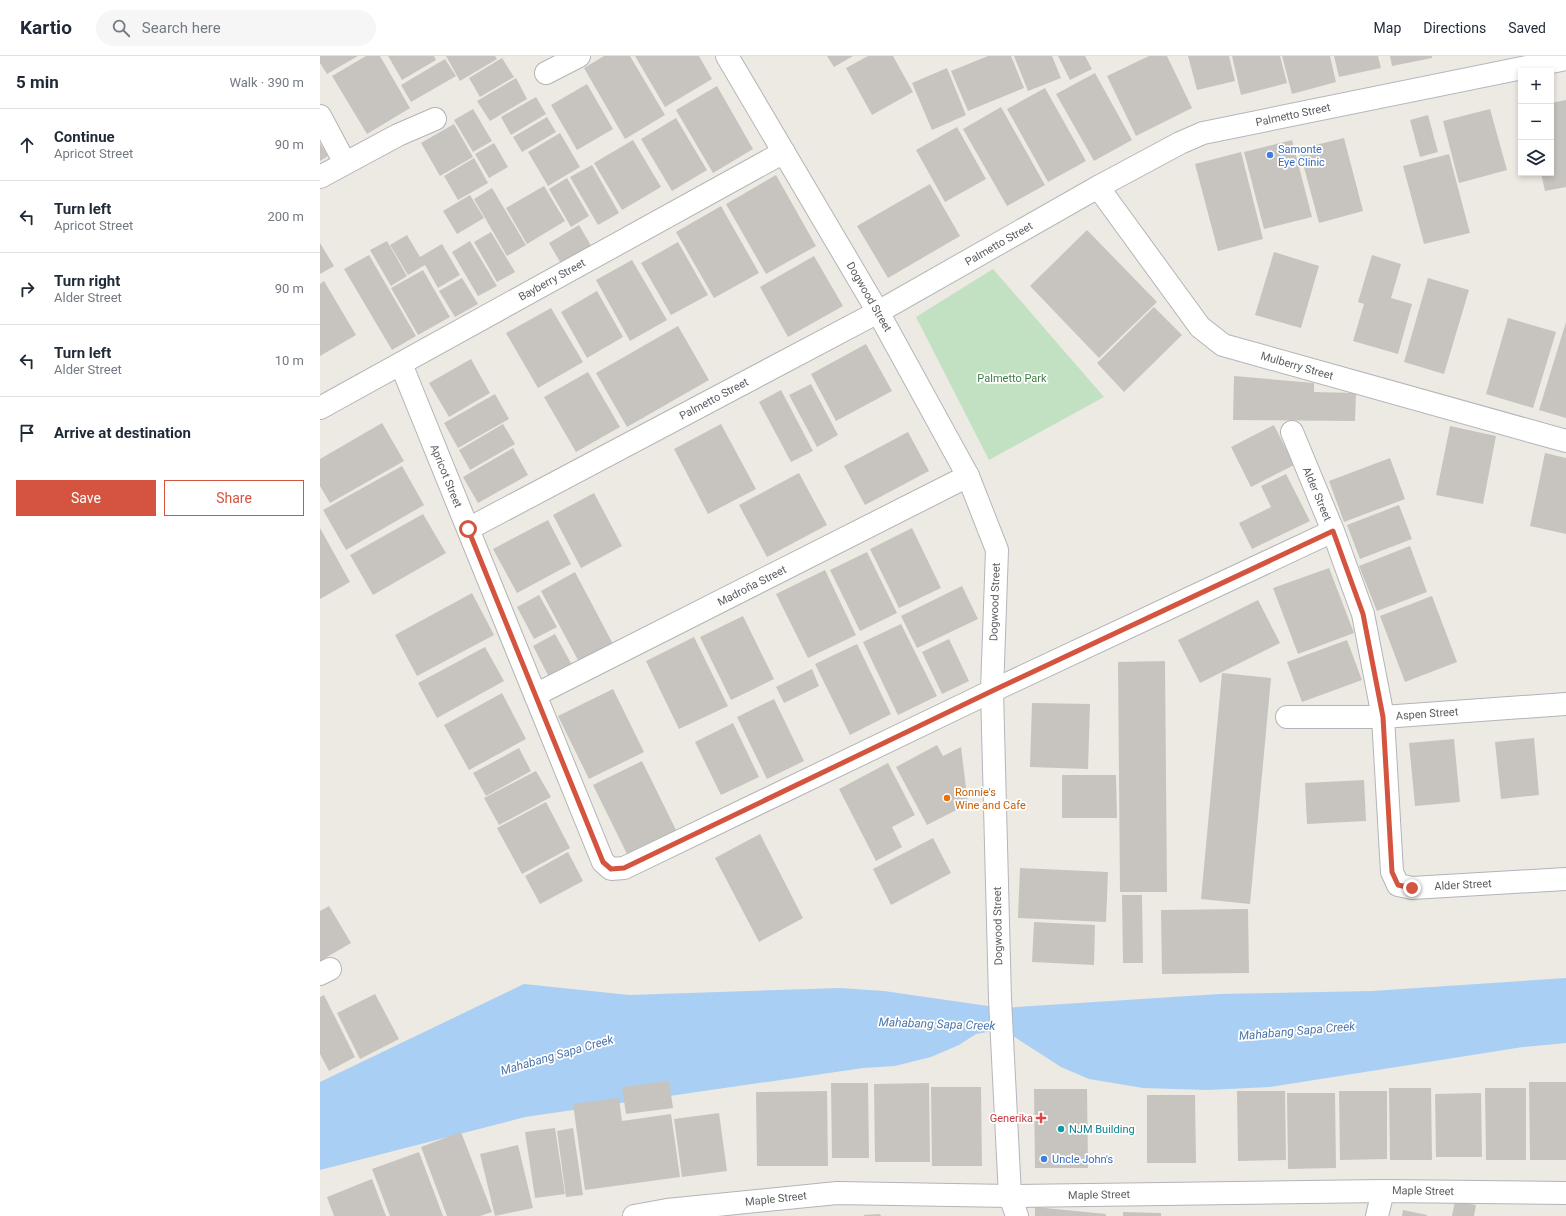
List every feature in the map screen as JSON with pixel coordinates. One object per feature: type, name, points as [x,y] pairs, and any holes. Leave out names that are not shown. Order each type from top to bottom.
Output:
[{"type":"street","points":[[546,73],[579,56]]},
{"type":"street","name":"Dogwood Street","points":[[727,56],[878,312],[968,476],[997,550],[992,691],[1000,999],[1003,1090],[1010,1196],[1017,1216]]},
{"type":"street","name":"Palmetto Street","points":[[468,529],[878,312],[1098,187],[1180,143],[1202,133],[1566,59]]},
{"type":"street","points":[[320,116],[345,163]]},
{"type":"street","points":[[320,178],[398,135],[435,118]]},
{"type":"street","name":"Bayberry Street","points":[[320,408],[784,152]]},
{"type":"street","name":"Mulberry Street","points":[[1098,187],[1200,327],[1223,345],[1566,441]]},
{"type":"street","name":"Apricot Street","points":[[401,364],[603,862],[611,869],[624,868],[992,691],[1333,531]]},
{"type":"street","name":"Alder Street","points":[[1292,432],[1333,531],[1363,614],[1383,717],[1392,872],[1398,885],[1412,888],[1566,879]]},
{"type":"street","name":"Madroña Street","points":[[535,695],[968,476]]},
{"type":"street","name":"Aspen Street","points":[[1287,717],[1383,717],[1566,704]]},
{"type":"street","points":[[1377,1216],[1383,1191]]},
{"type":"street","name":"Maple Street","points":[[634,1216],[837,1193],[1010,1196],[1383,1191],[1566,1193]]},
{"type":"green space","name":"Palmetto Park","points":[[993,269],[1104,397],[989,460],[916,317]]},
{"type":"water","name":"Mahabang Sapa Creek","points":[[1566,978],[1566,1043],[1523,1047],[1270,1087],[1208,1090],[1143,1088],[1089,1079],[1061,1067],[1010,1034],[993,1031],[976,1034],[959,1045],[931,1057],[895,1066],[863,1068],[525,1117],[320,1170],[320,1082],[524,984],[629,995],[840,988],[884,991],[1002,1008],[1220,994],[1372,991]]},
{"type":"building","points":[[320,56],[358,56],[327,74],[320,63]]},
{"type":"building","points":[[366,56],[380,56],[410,108],[367,134],[332,76]]},
{"type":"building","points":[[388,56],[434,56],[436,60],[402,80]]},
{"type":"building","points":[[446,56],[495,56],[497,59],[460,81]]},
{"type":"building","points":[[604,56],[630,56],[665,115],[625,139],[584,68]]},
{"type":"building","points":[[635,56],[699,56],[712,79],[665,107]]},
{"type":"building","points":[[827,56],[853,56],[834,67]]},
{"type":"building","points":[[868,56],[893,56],[913,92],[872,115],[846,68]]},
{"type":"building","points":[[988,56],[1011,56],[1024,88],[968,111],[951,71]]},
{"type":"building","points":[[1014,56],[1052,56],[1061,78],[1028,91]]},
{"type":"building","points":[[1058,56],[1085,56],[1092,69],[1070,80]]},
{"type":"building","points":[[1149,56],[1167,56],[1192,108],[1136,136],[1107,76]]},
{"type":"building","points":[[1188,56],[1229,56],[1235,81],[1197,90]]},
{"type":"building","points":[[1232,56],[1280,56],[1287,83],[1241,95]]},
{"type":"building","points":[[1282,56],[1330,56],[1336,82],[1292,94]]},
{"type":"building","points":[[1334,56],[1378,56],[1381,68],[1339,77]]},
{"type":"building","points":[[1390,56],[1432,56],[1432,58],[1392,66]]},
{"type":"building","points":[[502,58],[514,77],[480,97],[469,78]]},
{"type":"building","points":[[445,59],[456,76],[411,102],[401,85]]},
{"type":"building","points":[[947,68],[966,115],[932,130],[912,83]]},
{"type":"building","points":[[1095,73],[1132,140],[1094,161],[1056,94]]},
{"type":"building","points":[[516,78],[527,99],[490,121],[477,101]]},
{"type":"building","points":[[587,84],[613,129],[577,150],[551,105]]},
{"type":"building","points":[[717,86],[753,149],[713,173],[676,110]]},
{"type":"building","points":[[1045,88],[1086,161],[1048,182],[1007,109]]},
{"type":"building","points":[[536,97],[546,114],[511,135],[501,117]]},
{"type":"building","points":[[1566,100],[1566,187],[1545,191],[1542,176],[1554,176],[1554,102]]},
{"type":"building","points":[[1001,107],[1045,185],[1007,206],[963,129]]},
{"type":"building","points":[[473,109],[492,141],[473,152],[454,120]]},
{"type":"building","points":[[1490,109],[1507,170],[1459,183],[1443,121]]},
{"type":"building","points":[[1428,115],[1438,152],[1420,157],[1410,120]]},
{"type":"building","points":[[547,117],[556,132],[522,152],[513,137]]},
{"type":"building","points":[[676,118],[707,170],[672,191],[641,139]]},
{"type":"building","points":[[454,124],[473,157],[440,176],[421,143]]},
{"type":"building","points":[[957,127],[986,179],[945,202],[916,150]]},
{"type":"building","points":[[560,133],[580,167],[548,186],[528,152]]},
{"type":"building","points":[[1344,138],[1363,211],[1319,223],[1299,149]]},
{"type":"building","points":[[633,140],[661,187],[622,210],[594,163]]},
{"type":"building","points":[[1292,140],[1312,217],[1264,229],[1244,152]]},
{"type":"building","points":[[320,143],[328,156],[320,161]]},
{"type":"building","points":[[494,143],[508,167],[489,178],[475,154]]},
{"type":"building","points":[[1241,152],[1263,239],[1218,251],[1195,164]]},
{"type":"building","points":[[1449,154],[1470,233],[1424,244],[1403,166]]},
{"type":"building","points":[[474,158],[488,183],[458,200],[444,176]]},
{"type":"building","points":[[592,165],[619,213],[598,225],[570,177]]},
{"type":"building","points":[[776,175],[816,246],[766,274],[726,204]]},
{"type":"building","points":[[567,178],[589,216],[571,227],[549,189]]},
{"type":"building","points":[[930,184],[960,236],[888,278],[857,226]]},
{"type":"building","points":[[544,186],[565,221],[527,244],[506,208]]},
{"type":"building","points":[[492,188],[526,245],[507,256],[474,199]]},
{"type":"building","points":[[470,195],[484,218],[457,234],[443,211]]},
{"type":"building","points":[[721,206],[759,273],[714,298],[676,232]]},
{"type":"building","points":[[579,225],[593,249],[563,267],[549,243]]},
{"type":"building","points":[[1087,230],[1157,302],[1099,358],[1030,286]]},
{"type":"building","points":[[491,232],[515,272],[497,282],[474,242]]},
{"type":"building","points":[[407,235],[420,257],[442,244],[460,275],[438,288],[425,265],[408,275],[390,245]]},
{"type":"building","points":[[387,241],[407,276],[391,286],[370,250]]},
{"type":"building","points":[[470,241],[497,286],[478,296],[452,252]]},
{"type":"building","points":[[678,242],[708,295],[671,315],[641,263]]},
{"type":"building","points":[[320,243],[334,266],[320,274]]},
{"type":"building","points":[[1274,252],[1319,266],[1301,328],[1255,315]]},
{"type":"building","points":[[369,255],[416,336],[392,350],[344,269]]},
{"type":"building","points":[[1372,255],[1401,264],[1391,298],[1412,304],[1398,354],[1353,341],[1364,304],[1358,302]]},
{"type":"building","points":[[814,256],[843,306],[788,337],[760,287]]},
{"type":"building","points":[[632,260],[667,320],[630,341],[596,280]]},
{"type":"building","points":[[423,270],[450,317],[418,335],[391,288]]},
{"type":"building","points":[[462,278],[478,304],[455,317],[439,291]]},
{"type":"building","points":[[1428,278],[1469,290],[1444,374],[1404,362]]},
{"type":"building","points":[[324,281],[356,335],[320,356],[320,284]]},
{"type":"building","points":[[597,291],[623,337],[587,358],[561,312]]},
{"type":"building","points":[[1154,307],[1182,335],[1124,392],[1097,363]]},
{"type":"building","points":[[551,308],[583,362],[538,388],[506,333]]},
{"type":"building","points":[[1508,318],[1556,332],[1533,408],[1486,394]]},
{"type":"building","points":[[1566,322],[1566,418],[1539,410]]},
{"type":"building","points":[[678,326],[709,380],[627,427],[596,373]]},
{"type":"building","points":[[866,344],[892,391],[836,421],[811,374]]},
{"type":"building","points":[[471,359],[490,393],[449,417],[429,383]]},
{"type":"building","points":[[588,372],[620,427],[576,452],[544,397]]},
{"type":"building","points":[[1234,376],[1314,383],[1314,392],[1356,393],[1355,421],[1233,420]]},
{"type":"building","points":[[811,384],[838,435],[817,447],[789,395]]},
{"type":"building","points":[[781,390],[813,451],[791,462],[759,402]]},
{"type":"building","points":[[495,394],[509,419],[458,448],[444,423]]},
{"type":"building","points":[[382,423],[404,461],[330,503],[320,486],[320,459]]},
{"type":"building","points":[[503,424],[515,444],[470,470],[459,450]]},
{"type":"building","points":[[721,424],[756,489],[708,514],[674,449]]},
{"type":"building","points":[[1274,425],[1294,465],[1251,487],[1231,447]]},
{"type":"building","points":[[1450,426],[1496,436],[1483,504],[1436,495]]},
{"type":"building","points":[[908,432],[929,471],[865,505],[844,466]]},
{"type":"building","points":[[513,448],[528,475],[478,503],[463,477]]},
{"type":"building","points":[[1545,453],[1566,458],[1566,534],[1530,526]]},
{"type":"building","points":[[1390,458],[1405,499],[1344,522],[1329,481]]},
{"type":"building","points":[[402,466],[424,505],[346,550],[323,510]]},
{"type":"building","points":[[799,473],[827,525],[767,557],[739,505]]},
{"type":"building","points":[[1286,474],[1310,521],[1252,549],[1239,523],[1271,507],[1261,486]]},
{"type":"building","points":[[594,493],[622,546],[581,568],[553,515]]},
{"type":"building","points":[[1399,505],[1412,539],[1360,559],[1347,525]]},
{"type":"building","points":[[423,514],[446,553],[373,595],[350,555]]},
{"type":"building","points":[[548,520],[571,564],[517,593],[493,549]]},
{"type":"building","points":[[320,528],[350,582],[320,599]]},
{"type":"building","points":[[912,528],[941,588],[899,608],[870,549]]},
{"type":"building","points":[[1410,546],[1427,592],[1377,611],[1359,566]]},
{"type":"building","points":[[867,552],[897,613],[860,631],[830,570]]},
{"type":"building","points":[[1329,568],[1354,633],[1298,654],[1273,588]]},
{"type":"building","points":[[825,570],[856,635],[808,658],[776,594]]},
{"type":"building","points":[[575,572],[613,644],[579,662],[541,591]]},
{"type":"building","points":[[962,586],[978,619],[917,648],[901,616]]},
{"type":"building","points":[[472,593],[494,635],[417,676],[395,635]]},
{"type":"building","points":[[539,595],[557,627],[534,639],[517,607]]},
{"type":"building","points":[[1432,596],[1457,662],[1405,682],[1380,616]]},
{"type":"building","points":[[1258,600],[1280,643],[1200,683],[1178,640]]},
{"type":"building","points":[[743,616],[774,679],[731,700],[700,637]]},
{"type":"building","points":[[901,624],[937,696],[898,715],[863,642]]},
{"type":"building","points":[[555,634],[572,665],[549,677],[533,646]]},
{"type":"building","points":[[694,637],[728,706],[679,729],[646,661]]},
{"type":"building","points":[[949,639],[969,681],[942,694],[922,652]]},
{"type":"building","points":[[1347,640],[1362,680],[1302,702],[1287,662]]},
{"type":"building","points":[[857,644],[891,714],[850,735],[815,664]]},
{"type":"building","points":[[485,647],[504,681],[437,718],[418,683]]},
{"type":"building","points":[[1165,661],[1167,892],[1120,892],[1118,662]]},
{"type":"building","points":[[812,669],[819,686],[784,703],[776,687]]},
{"type":"building","points":[[1222,673],[1271,678],[1250,904],[1201,899]]},
{"type":"building","points":[[613,689],[644,752],[589,779],[558,716]]},
{"type":"building","points":[[502,693],[526,739],[469,770],[444,725]]},
{"type":"building","points":[[774,699],[804,761],[767,779],[737,717]]},
{"type":"building","points":[[1032,703],[1090,704],[1088,769],[1030,767]]},
{"type":"building","points":[[733,723],[759,777],[721,795],[695,742]]},
{"type":"building","points":[[1534,738],[1539,795],[1501,799],[1495,742]]},
{"type":"building","points":[[1454,739],[1460,802],[1415,806],[1409,743]]},
{"type":"building","points":[[937,745],[943,756],[961,747],[968,804],[927,825],[896,767]]},
{"type":"building","points":[[519,748],[531,771],[486,796],[473,773]]},
{"type":"building","points":[[642,761],[676,830],[627,854],[593,785]]},
{"type":"building","points":[[888,763],[915,815],[892,827],[902,847],[876,861],[839,789]]},
{"type":"building","points":[[536,771],[551,797],[499,825],[484,798]]},
{"type":"building","points":[[1062,775],[1116,775],[1117,818],[1062,818]]},
{"type":"building","points":[[1364,780],[1366,821],[1307,824],[1305,783]]},
{"type":"building","points":[[546,802],[570,848],[522,874],[497,828]]},
{"type":"building","points":[[760,834],[803,918],[759,942],[715,858]]},
{"type":"building","points":[[933,838],[951,873],[891,905],[873,869]]},
{"type":"building","points":[[568,852],[583,881],[540,904],[525,876]]},
{"type":"building","points":[[1020,868],[1108,872],[1106,922],[1018,918]]},
{"type":"building","points":[[1122,895],[1142,895],[1143,963],[1123,963]]},
{"type":"building","points":[[329,906],[351,943],[320,961],[320,911]]},
{"type":"building","points":[[1248,909],[1249,973],[1162,974],[1161,910]]},
{"type":"building","points":[[1034,922],[1095,925],[1094,965],[1032,962]]},
{"type":"building","points":[[375,994],[399,1039],[360,1059],[337,1013]]},
{"type":"building","points":[[324,995],[355,1057],[329,1071],[320,1054],[320,997]]},
{"type":"building","points":[[669,1081],[673,1108],[626,1114],[622,1087]]},
{"type":"building","points":[[1529,1082],[1566,1082],[1566,1160],[1530,1160]]},
{"type":"building","points":[[831,1083],[868,1083],[869,1158],[832,1158]]},
{"type":"building","points":[[929,1083],[930,1162],[875,1162],[874,1084]]},
{"type":"building","points":[[931,1087],[981,1087],[982,1166],[932,1166]]},
{"type":"building","points":[[1389,1088],[1431,1088],[1432,1160],[1390,1160]]},
{"type":"building","points":[[1485,1088],[1526,1088],[1526,1160],[1486,1160]]},
{"type":"building","name":"NJM Building","points":[[1034,1089],[1087,1089],[1088,1168],[1035,1168]]},
{"type":"building","points":[[827,1091],[828,1166],[757,1166],[756,1092]]},
{"type":"building","points":[[1237,1091],[1285,1091],[1286,1160],[1238,1161]]},
{"type":"building","points":[[1339,1091],[1387,1091],[1387,1159],[1340,1160]]},
{"type":"building","points":[[1287,1093],[1335,1093],[1336,1168],[1288,1169]]},
{"type":"building","points":[[1481,1093],[1482,1157],[1436,1157],[1435,1094]]},
{"type":"building","points":[[1147,1095],[1195,1095],[1196,1163],[1147,1163]]},
{"type":"building","points":[[619,1098],[622,1121],[671,1114],[680,1177],[585,1190],[573,1104]]},
{"type":"building","points":[[719,1113],[727,1171],[682,1177],[674,1119]]},
{"type":"building","points":[[555,1128],[565,1194],[535,1198],[525,1132]]},
{"type":"building","points":[[573,1128],[583,1195],[566,1197],[557,1131]]},
{"type":"building","points":[[461,1132],[492,1212],[480,1216],[447,1216],[421,1147]]},
{"type":"building","points":[[518,1145],[533,1208],[495,1216],[480,1154]]},
{"type":"building","points":[[419,1152],[443,1216],[390,1216],[372,1169]]},
{"type":"building","points":[[372,1179],[386,1216],[334,1216],[327,1197]]},
{"type":"building","points":[[1455,1201],[1476,1205],[1474,1216],[1452,1216]]},
{"type":"building","points":[[1035,1207],[1106,1214],[1106,1216],[1035,1216]]},
{"type":"building","points":[[1403,1210],[1427,1215],[1427,1216],[1402,1216]]},
{"type":"building","points":[[1123,1212],[1161,1213],[1161,1216],[1123,1216]]},
{"type":"building","points":[[880,1214],[881,1216],[864,1216],[864,1215]]},
{"type":"place","name":"Samonte Eye Clinic","points":[[1270,155]]},
{"type":"place","name":"Ronnie's Wine and Cafe","points":[[947,798]]},
{"type":"place","name":"Generika","points":[[1041,1118]]},
{"type":"place","name":"NJM Building","points":[[1061,1129]]},
{"type":"place","name":"Uncle John's","points":[[1044,1159]]},
{"type":"route","points":[[468,529],[603,862],[611,869],[624,868],[992,691],[1333,531],[1363,614],[1383,717],[1392,872],[1398,885],[1412,888]]}]
